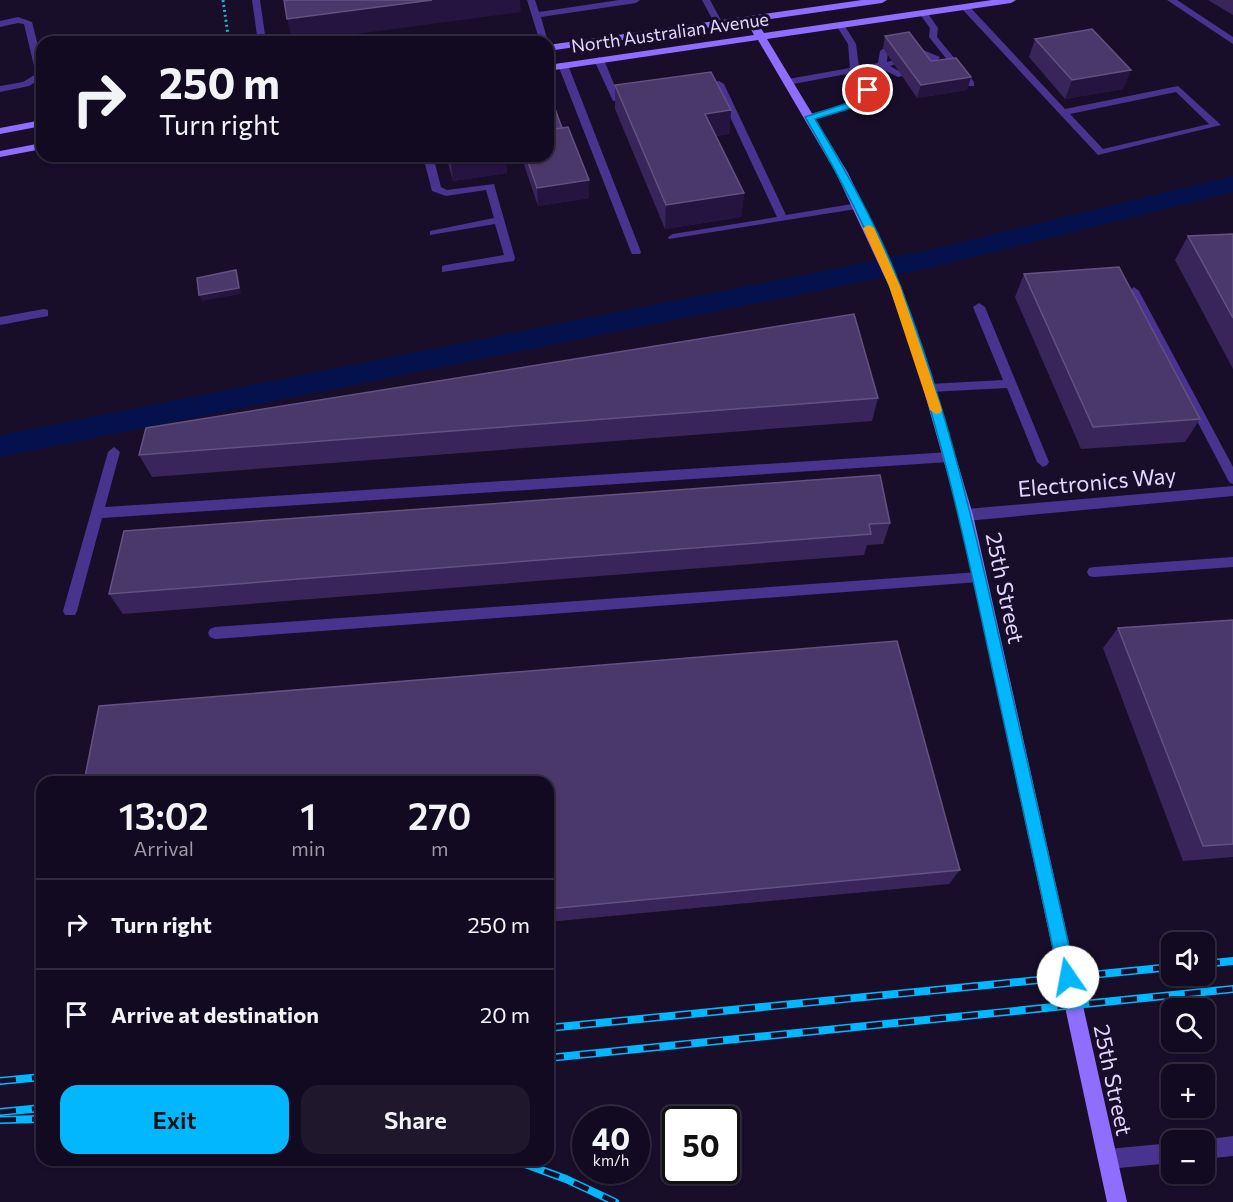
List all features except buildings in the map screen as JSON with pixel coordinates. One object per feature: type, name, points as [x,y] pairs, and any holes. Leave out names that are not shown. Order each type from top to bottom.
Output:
[{"type":"main road","name":"North Australian Avenue","points":[[554,47],[875,0]]},
{"type":"main road","name":"North Australian Avenue","points":[[554,67],[1011,0]]},
{"type":"main road","name":"25th Street","points":[[750,19],[843,173],[895,286],[930,388],[966,515],[1117,1202]]},
{"type":"main road","points":[[0,131],[36,124]]},
{"type":"main road","points":[[0,154],[36,147]]},
{"type":"street","name":"Electronics Way","points":[[966,515],[1233,491]]},
{"type":"street","points":[[1215,1148],[1233,1146]]},
{"type":"street","points":[[1108,1159],[1161,1154]]},
{"type":"lane","points":[[256,0],[261,36]]},
{"type":"lane","points":[[531,0],[542,36]]},
{"type":"lane","points":[[537,15],[610,2],[636,0]]},
{"type":"lane","points":[[706,0],[719,24]]},
{"type":"lane","points":[[1172,0],[1233,41]]},
{"type":"lane","points":[[964,7],[1101,153],[1216,125],[1178,88],[1063,112]]},
{"type":"lane","points":[[923,13],[934,28],[933,37],[971,84]]},
{"type":"lane","points":[[0,24],[18,20],[28,22],[36,55]]},
{"type":"lane","points":[[809,117],[855,104],[868,90],[855,70],[852,44],[840,25]]},
{"type":"lane","points":[[908,47],[935,57]]},
{"type":"lane","points":[[882,66],[885,51]]},
{"type":"lane","points":[[917,60],[947,55]]},
{"type":"lane","points":[[925,70],[935,57]]},
{"type":"lane","points":[[599,60],[616,99],[639,95]]},
{"type":"lane","points":[[788,82],[894,63]]},
{"type":"lane","points":[[563,66],[636,252]]},
{"type":"lane","points":[[882,66],[901,75]]},
{"type":"lane","points":[[0,89],[26,84],[36,78]]},
{"type":"lane","points":[[685,89],[719,84],[783,219]]},
{"type":"lane","points":[[429,162],[436,189],[446,193],[490,186],[510,258],[446,269]]},
{"type":"lane","points":[[673,237],[858,206]]},
{"type":"lane","points":[[434,233],[500,220]]},
{"type":"lane","points":[[1134,291],[1233,479]]},
{"type":"lane","points":[[979,307],[1043,462]]},
{"type":"lane","points":[[0,321],[44,313]]},
{"type":"lane","points":[[930,388],[1010,384]]},
{"type":"lane","points":[[70,611],[114,452]]},
{"type":"lane","points":[[97,513],[949,457]]},
{"type":"lane","points":[[1094,572],[1233,562]]},
{"type":"lane","points":[[215,633],[979,577]]},
{"type":"path","points":[[223,0],[228,36]]},
{"type":"waterway","points":[[0,446],[929,259],[1233,184]]},
{"type":"railway","points":[[1215,963],[1233,961]]},
{"type":"railway","points":[[554,1027],[1161,968]]},
{"type":"railway","points":[[554,1057],[1233,989]]},
{"type":"railway","points":[[0,1081],[36,1078]]},
{"type":"railway","points":[[0,1112],[36,1109]]},
{"type":"railway","points":[[0,1120],[36,1119]]},
{"type":"railway","points":[[530,1166],[566,1179],[615,1202]]},
{"type":"slow traffic","points":[[869,228],[895,286],[936,410]]},
{"type":"route","points":[[868,90],[855,104],[809,117],[843,173],[875,241],[895,286],[925,372],[966,515],[1068,977]]}]
